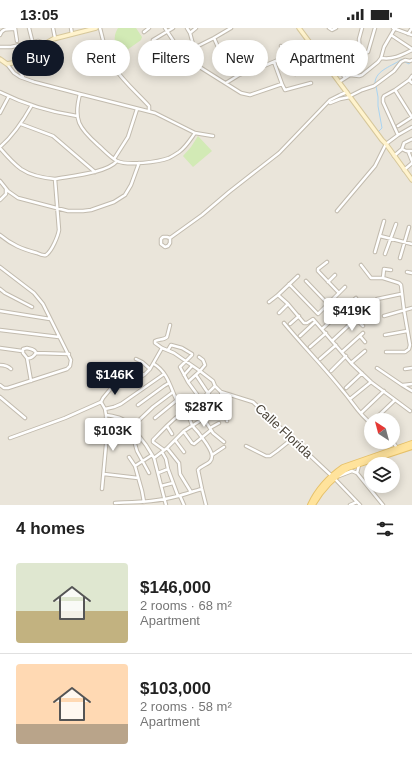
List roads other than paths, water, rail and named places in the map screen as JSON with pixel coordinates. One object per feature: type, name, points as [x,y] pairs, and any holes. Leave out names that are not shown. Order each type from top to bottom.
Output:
[{"type":"main road","points":[[51,40],[96,28]]},
{"type":"main road","points":[[299,28],[308,40]]},
{"type":"main road","points":[[0,59],[7,64],[12,63]]},
{"type":"main road","points":[[335,76],[412,180]]},
{"type":"main road","points":[[400,447],[412,443]]},
{"type":"main road","points":[[312,505],[340,469],[347,465],[412,447]]},
{"type":"main road","points":[[335,477],[348,468],[359,465],[394,449]]},
{"type":"street","points":[[0,35],[1,31],[3,30],[15,28],[17,40]]},
{"type":"street","points":[[29,28],[32,40]]},
{"type":"street","points":[[53,28],[55,38]]},
{"type":"street","points":[[71,28],[72,34]]},
{"type":"street","points":[[100,28],[104,46],[113,65],[122,78],[149,106],[148,111]]},
{"type":"street","points":[[144,32],[149,28]]},
{"type":"street","points":[[165,28],[173,40]]},
{"type":"street","points":[[153,40],[173,28]]},
{"type":"street","points":[[187,28],[192,40]]},
{"type":"street","points":[[190,33],[196,28]]},
{"type":"street","points":[[204,43],[231,28]]},
{"type":"street","points":[[329,28],[332,30],[336,28]]},
{"type":"street","points":[[359,40],[362,28]]},
{"type":"street","points":[[368,52],[376,28]]},
{"type":"street","points":[[368,70],[381,58],[384,47],[394,28],[412,35]]},
{"type":"street","points":[[408,34],[412,28]]},
{"type":"street","points":[[391,36],[412,49]]},
{"type":"street","points":[[0,47],[12,47]]},
{"type":"street","points":[[381,58],[395,58],[412,49]]},
{"type":"street","points":[[339,97],[350,97],[362,90],[374,86],[394,71],[401,62],[405,60],[412,60]]},
{"type":"street","points":[[268,64],[274,62],[285,90],[311,83]]},
{"type":"street","points":[[7,64],[14,73],[34,82],[155,113],[195,133],[213,136]]},
{"type":"street","points":[[204,70],[241,93],[248,95],[282,84]]},
{"type":"street","points":[[226,83],[237,76]]},
{"type":"street","points":[[339,82],[348,76]]},
{"type":"street","points":[[398,135],[383,98],[409,80],[412,76]]},
{"type":"street","points":[[409,80],[412,84]]},
{"type":"street","points":[[395,90],[412,115],[398,126]]},
{"type":"street","points":[[0,92],[32,105],[77,116]]},
{"type":"street","points":[[170,238],[169,245],[165,247],[160,242],[162,238],[170,238],[202,215],[279,153],[326,105],[347,92]]},
{"type":"street","points":[[80,94],[77,116],[80,126],[88,137],[115,160],[139,163],[164,159],[184,148],[195,133]]},
{"type":"street","points":[[0,113],[9,96]]},
{"type":"street","points":[[32,105],[11,138],[0,148],[22,170],[35,175],[55,179],[95,172],[113,165],[128,137],[137,109]]},
{"type":"street","points":[[21,124],[53,136],[95,172]]},
{"type":"street","points":[[337,211],[374,166],[386,144],[412,127]]},
{"type":"street","points":[[394,156],[402,149],[404,143],[412,139]]},
{"type":"street","points":[[402,149],[406,152],[412,151]]},
{"type":"street","points":[[404,170],[412,162],[408,151]]},
{"type":"street","points":[[0,181],[12,195],[18,198],[68,211],[83,211],[114,202],[125,195],[131,185],[139,163]]},
{"type":"street","points":[[0,235],[20,248],[41,255],[45,255],[48,252],[56,241],[59,227],[55,179]]},
{"type":"street","points":[[0,200],[6,194],[5,187]]},
{"type":"street","points":[[375,252],[384,221]]},
{"type":"street","points":[[385,254],[396,224]]},
{"type":"street","points":[[400,258],[409,227]]},
{"type":"street","points":[[380,236],[412,244]]},
{"type":"street","points":[[326,262],[318,271],[339,293]]},
{"type":"street","points":[[361,266],[371,278],[383,278],[400,284],[410,345],[409,349],[405,352],[386,352]]},
{"type":"street","points":[[0,267],[34,293],[43,304],[71,360],[68,369],[8,388],[4,388],[0,385]]},
{"type":"street","points":[[383,278],[384,269],[391,270]]},
{"type":"street","points":[[407,272],[412,273]]},
{"type":"street","points":[[328,282],[335,275]]},
{"type":"street","points":[[269,302],[298,276]]},
{"type":"street","points":[[306,281],[328,304]]},
{"type":"street","points":[[289,284],[318,314]]},
{"type":"street","points":[[278,295],[306,323],[313,319],[345,287]]},
{"type":"street","points":[[0,289],[32,307]]},
{"type":"street","points":[[0,294],[5,293]]},
{"type":"street","points":[[376,299],[401,294]]},
{"type":"street","points":[[322,329],[355,299],[360,307]]},
{"type":"street","points":[[279,313],[288,304]]},
{"type":"street","points":[[384,316],[412,308]]},
{"type":"street","points":[[0,311],[51,320]]},
{"type":"street","points":[[339,313],[350,324]]},
{"type":"street","points":[[332,341],[362,313]]},
{"type":"street","points":[[290,324],[299,316]]},
{"type":"street","points":[[313,319],[351,363],[371,382],[411,411]]},
{"type":"street","points":[[356,319],[363,326]]},
{"type":"street","points":[[300,336],[316,322]]},
{"type":"street","points":[[284,323],[364,416]]},
{"type":"street","points":[[133,380],[144,375],[154,364],[162,348],[155,343],[155,341],[166,339],[170,325]]},
{"type":"street","points":[[0,330],[60,337]]},
{"type":"street","points":[[385,335],[407,331]]},
{"type":"street","points":[[310,347],[326,333]]},
{"type":"street","points":[[342,352],[363,333]]},
{"type":"street","points":[[360,336],[364,342]]},
{"type":"street","points":[[154,458],[192,425],[210,412],[188,382],[180,367],[192,354],[187,350],[171,345],[168,350]]},
{"type":"street","points":[[320,359],[336,345]]},
{"type":"street","points":[[0,348],[22,351],[23,349],[31,349],[36,351],[36,353],[69,354]]},
{"type":"street","name":"Calle Florida","points":[[162,348],[168,350],[200,371],[213,381],[215,386],[221,392],[253,402],[335,477],[360,505]]},
{"type":"street","points":[[22,351],[28,358],[31,381]]},
{"type":"street","points":[[351,363],[366,351]]},
{"type":"street","points":[[28,358],[33,357],[36,353]]},
{"type":"street","points":[[330,371],[346,356]]},
{"type":"street","points":[[188,382],[205,365],[200,357]]},
{"type":"street","points":[[136,359],[150,369]]},
{"type":"street","points":[[154,364],[160,368],[170,383],[172,392],[180,407],[185,410],[192,425],[211,452],[212,455],[209,463],[198,470],[206,505]]},
{"type":"street","points":[[0,365],[8,366],[11,369]]},
{"type":"street","points":[[129,366],[144,375]]},
{"type":"street","points":[[184,375],[192,366]]},
{"type":"street","points":[[377,368],[412,391]]},
{"type":"street","points":[[404,369],[412,368]]},
{"type":"street","points":[[346,388],[362,373]]},
{"type":"street","points":[[105,409],[121,404],[164,374]]},
{"type":"street","points":[[196,375],[218,407]]},
{"type":"street","points":[[10,438],[65,418],[101,402],[117,381]]},
{"type":"street","points":[[350,400],[371,382]]},
{"type":"street","points":[[138,405],[170,383]]},
{"type":"street","points":[[402,385],[412,384]]},
{"type":"street","points":[[184,505],[173,483],[163,451],[153,442],[153,440],[185,410],[201,400],[215,386]]},
{"type":"street","points":[[361,413],[384,391]]},
{"type":"street","points":[[132,427],[153,407],[172,392]]},
{"type":"street","points":[[221,392],[227,421]]},
{"type":"street","points":[[155,418],[183,396]]},
{"type":"street","points":[[0,397],[25,418]]},
{"type":"street","points":[[381,413],[395,400]]},
{"type":"street","points":[[101,402],[105,409],[107,434],[102,489]]},
{"type":"street","points":[[178,410],[185,410]]},
{"type":"street","points":[[106,416],[115,417],[128,422],[146,445],[154,458],[166,505]]},
{"type":"street","points":[[206,422],[224,442]]},
{"type":"street","points":[[184,432],[192,444],[194,444],[219,423]]},
{"type":"street","points":[[167,426],[172,434]]},
{"type":"street","points":[[133,437],[137,451],[149,473]]},
{"type":"street","points":[[246,446],[266,456],[270,456],[292,438]]},
{"type":"street","points":[[175,440],[184,452]]},
{"type":"street","points":[[212,455],[224,447]]},
{"type":"street","points":[[167,448],[179,463],[180,474],[191,492]]},
{"type":"street","points":[[135,466],[152,455]]},
{"type":"street","points":[[129,457],[135,466],[145,503]]},
{"type":"street","points":[[357,473],[359,465]]},
{"type":"street","points":[[158,473],[168,469]]},
{"type":"street","points":[[335,477],[352,471],[357,473],[383,505]]},
{"type":"street","points":[[104,474],[138,478]]},
{"type":"street","points":[[161,486],[173,483]]},
{"type":"street","points":[[115,503],[145,503],[179,496],[202,489]]},
{"type":"street","points":[[350,505],[357,502]]},
{"type":"waterway","points":[[375,83],[381,72],[402,59],[403,60]]},
{"type":"waterway","points":[[405,62],[409,64],[411,61]]},
{"type":"waterway","points":[[376,86],[382,128],[378,132]]}]
